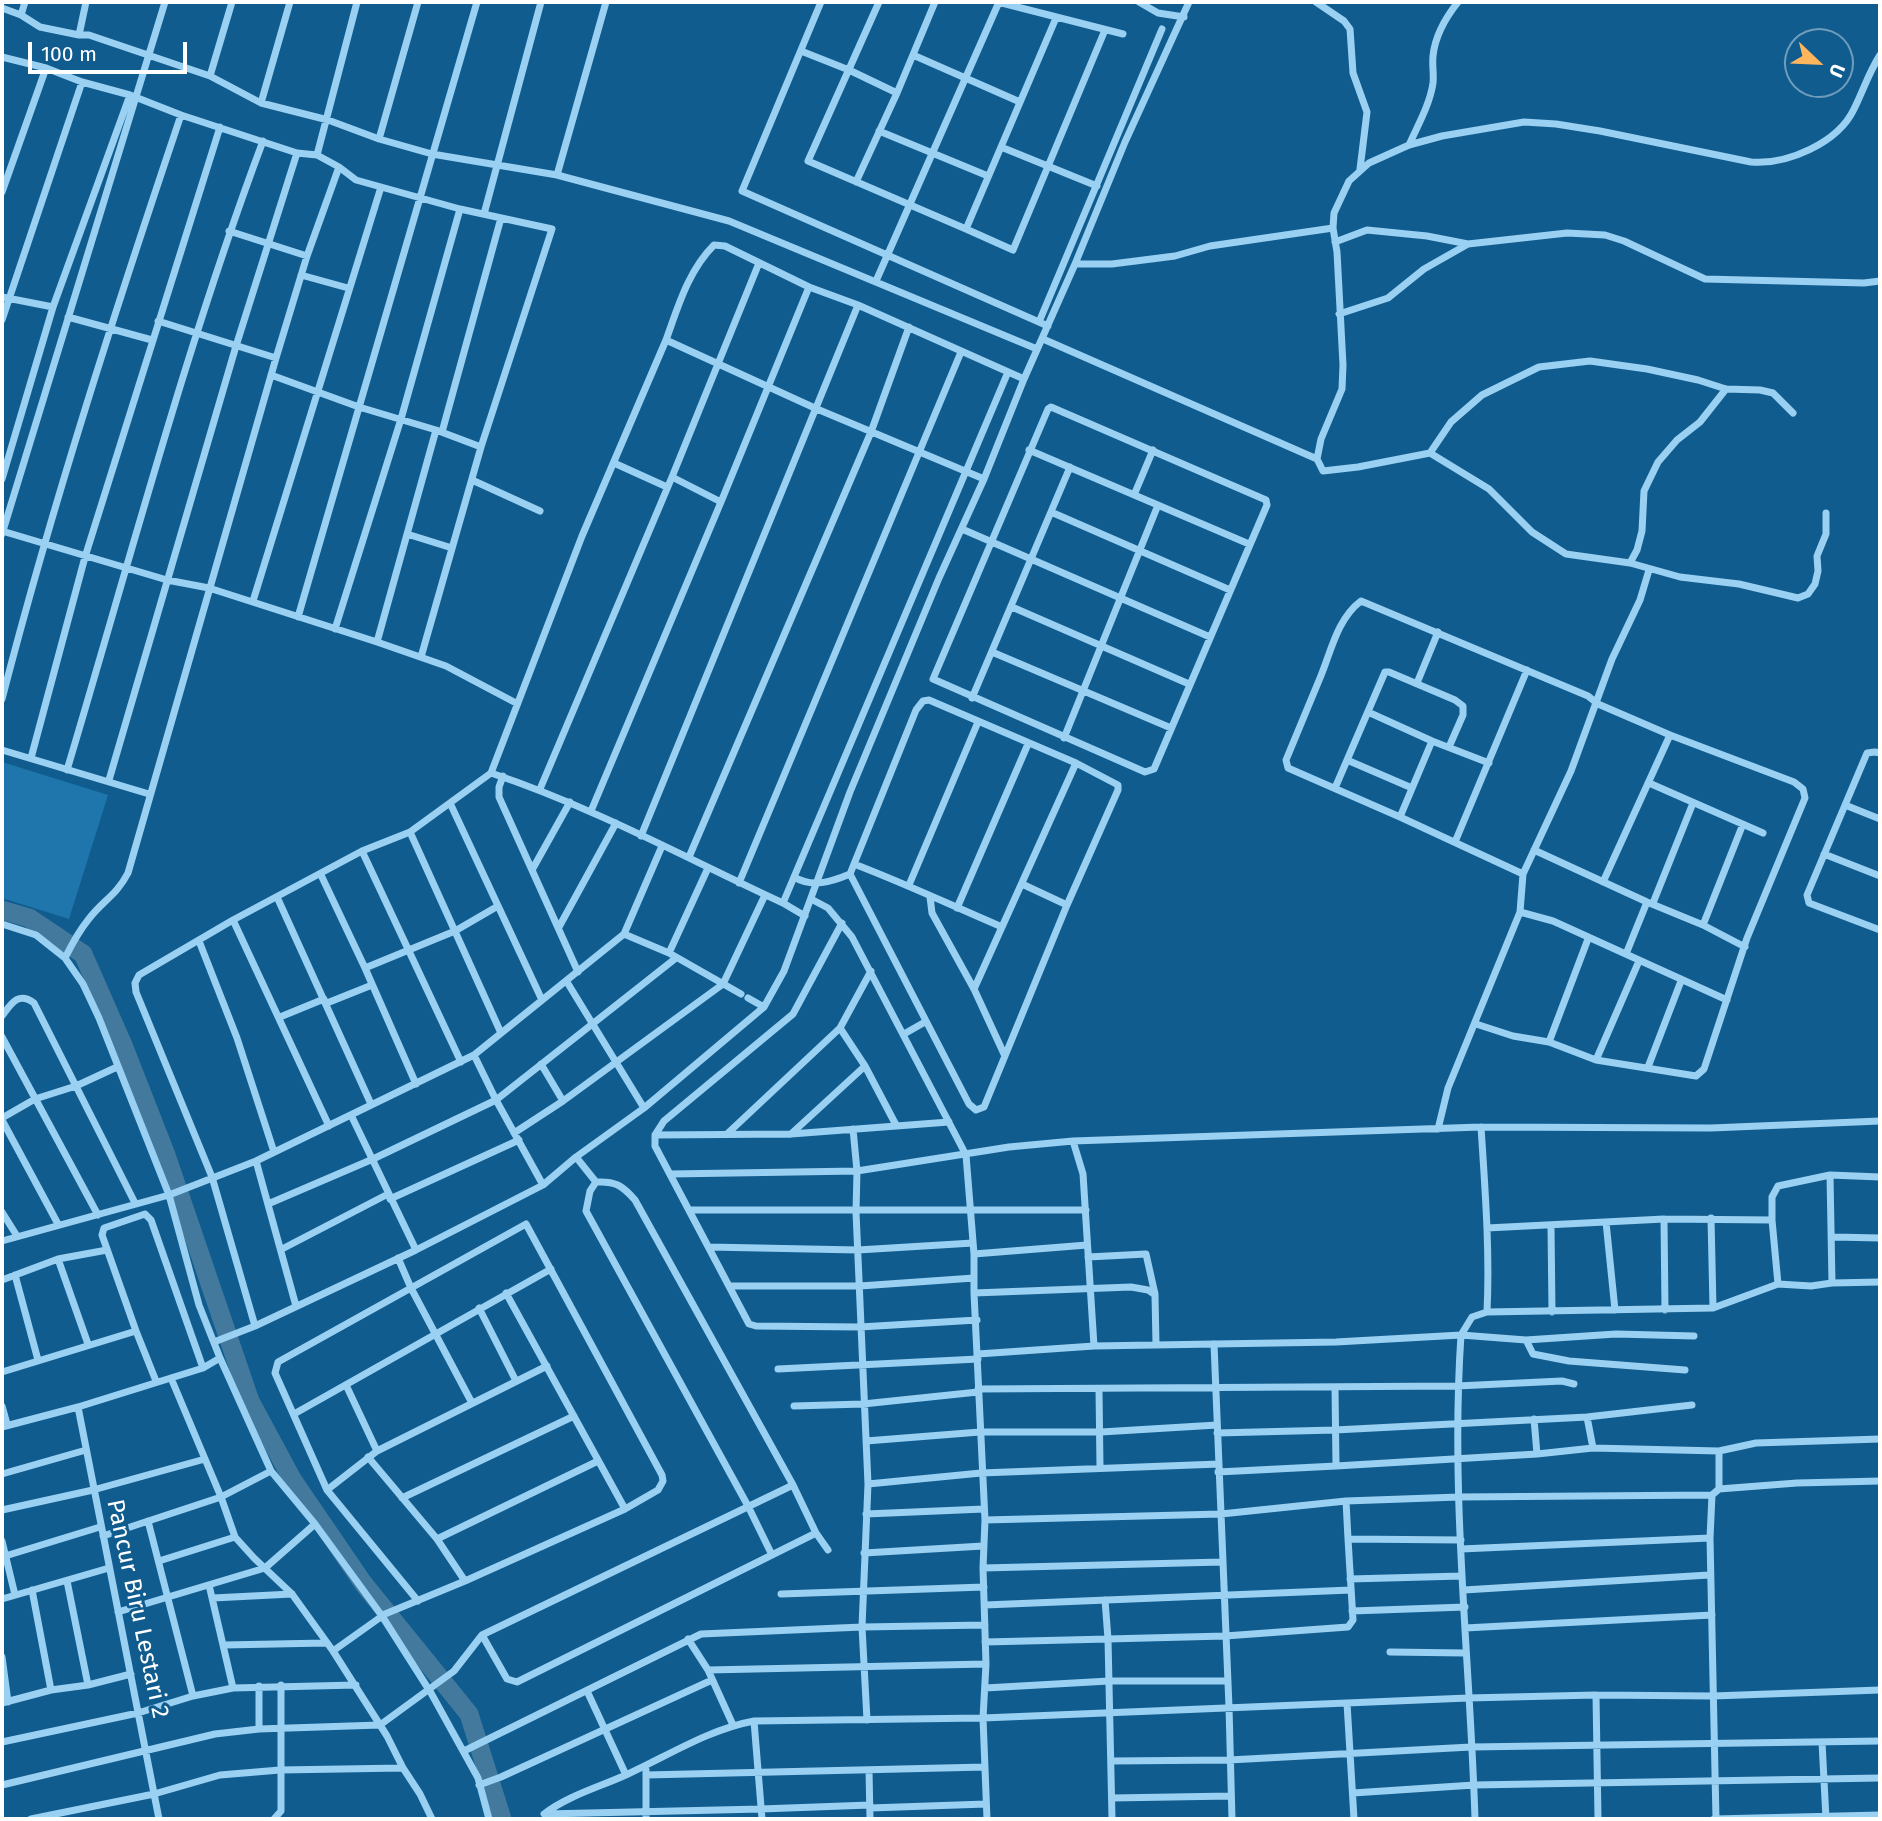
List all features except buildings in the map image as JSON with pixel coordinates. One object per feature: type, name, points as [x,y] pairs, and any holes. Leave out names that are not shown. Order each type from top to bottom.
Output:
[{"type":"street","points":[[21,15],[25,2]]},
{"type":"street","points":[[79,34],[86,2]]},
{"type":"street","points":[[2,479],[54,307],[149,55],[165,2]]},
{"type":"street","points":[[210,76],[232,2]]},
{"type":"street","points":[[261,103],[290,2]]},
{"type":"street","points":[[317,155],[357,2]]},
{"type":"street","points":[[379,139],[418,2]]},
{"type":"street","points":[[298,617],[477,2]]},
{"type":"street","points":[[484,214],[541,2]]},
{"type":"street","points":[[557,175],[606,2]]},
{"type":"street","points":[[821,2],[742,191],[1048,326]]},
{"type":"street","points":[[879,2],[808,161],[1013,250],[1105,30]]},
{"type":"street","points":[[856,182],[935,2]]},
{"type":"street","points":[[876,281],[967,79],[998,2],[1123,34]]},
{"type":"street","points":[[1139,2],[1158,13],[1184,17]]},
{"type":"street","points":[[214,1342],[251,1328],[416,1250],[543,1185],[576,1157],[644,1108],[764,1007],[784,971],[850,792],[939,578],[965,530],[1024,379],[1189,2]]},
{"type":"street","points":[[1316,2],[1345,21],[1350,29],[1353,73],[1367,112],[1360,169]]},
{"type":"street","points":[[1446,2],[1451,10]]},
{"type":"street","points":[[1409,145],[1431,90],[1436,41],[1451,10],[1458,2]]},
{"type":"street","points":[[2,8],[21,15],[40,27],[89,35],[210,76],[261,103],[328,120],[379,139],[432,154],[557,175],[729,220],[1037,349]]},
{"type":"street","points":[[966,229],[1056,18]]},
{"type":"street","points":[[1039,322],[1162,29]]},
{"type":"street","points":[[801,51],[897,93]]},
{"type":"street","points":[[913,55],[1020,102]]},
{"type":"street","points":[[1826,513],[1826,534],[1817,556],[1815,584],[1808,594],[1798,598],[1739,584],[1680,577],[1630,563],[1566,554],[1532,532],[1489,489],[1430,453],[1323,471],[1317,459],[1321,439],[1342,389],[1343,365],[1332,228],[1342,192],[1360,169],[1381,156],[1443,136],[1524,122],[1600,131],[1751,162],[1773,162],[1814,146],[1842,127],[1855,109],[1865,81],[1880,55]]},
{"type":"street","points":[[2,58],[46,68],[82,82],[133,96],[181,115],[297,153],[317,155],[356,180],[460,209],[552,229],[481,447],[421,657]]},
{"type":"street","points":[[2,191],[46,68]]},
{"type":"street","points":[[2,320],[5,298],[82,82]]},
{"type":"street","points":[[133,96],[2,532],[167,580],[209,587],[377,642],[446,666],[516,704]]},
{"type":"street","points":[[2,699],[43,543],[109,327],[181,115]]},
{"type":"street","points":[[31,758],[85,557],[220,127]]},
{"type":"street","points":[[879,131],[988,176]]},
{"type":"street","points":[[66,770],[197,333],[229,231],[263,141]]},
{"type":"street","points":[[1001,147],[1105,190]]},
{"type":"street","points":[[109,780],[236,346],[297,153]]},
{"type":"street","points":[[66,955],[88,919],[122,885],[128,873],[276,358],[307,256],[339,167]]},
{"type":"street","points":[[253,601],[381,187]]},
{"type":"street","points":[[335,629],[401,419],[460,209]]},
{"type":"street","points":[[377,642],[501,218]]},
{"type":"street","points":[[1075,264],[1112,264],[1175,256],[1210,246],[1332,228]]},
{"type":"street","points":[[1335,242],[1367,230],[1427,236],[1468,244],[1586,233],[1625,241],[1705,279],[1864,283],[1880,281]]},
{"type":"street","points":[[229,231],[307,256]]},
{"type":"street","points":[[1339,314],[1388,298],[1424,269],[1468,244]]},
{"type":"street","points":[[251,1328],[212,1177],[136,992],[135,983],[139,975],[233,920],[362,851],[410,832],[491,773],[582,536],[666,340],[687,284],[703,256],[713,245],[725,246],[808,287],[858,305],[1024,379]]},
{"type":"street","points":[[540,789],[672,477],[759,262]]},
{"type":"street","points":[[301,275],[348,288]]},
{"type":"street","points":[[591,811],[722,502],[808,287]]},
{"type":"street","points":[[5,298],[54,307]]},
{"type":"street","points":[[641,836],[858,305]]},
{"type":"street","points":[[68,317],[152,340]]},
{"type":"street","points":[[158,321],[276,358]]},
{"type":"street","points":[[689,857],[871,432],[909,327]]},
{"type":"street","points":[[1043,339],[1317,459]]},
{"type":"street","points":[[666,340],[817,409],[984,479]]},
{"type":"street","points":[[739,883],[961,352]]},
{"type":"street","points":[[1430,453],[1451,422],[1482,394],[1539,367],[1590,361],[1647,369],[1726,389],[1773,393],[1793,412]]},
{"type":"street","points":[[783,903],[1008,372]]},
{"type":"street","points":[[271,375],[481,447]]},
{"type":"street","points":[[1630,563],[1642,531],[1644,491],[1658,462],[1676,440],[1700,422],[1726,389]]},
{"type":"street","points":[[1051,407],[1266,500],[1267,505],[1154,769],[1150,772],[972,698],[935,681],[933,676],[988,540],[1029,450],[1051,407]]},
{"type":"street","points":[[1029,450],[1249,544]]},
{"type":"street","points":[[1134,495],[1153,450]]},
{"type":"street","points":[[614,463],[667,487]]},
{"type":"street","points":[[972,698],[1070,467]]},
{"type":"street","points":[[672,477],[722,502]]},
{"type":"street","points":[[472,480],[540,511]]},
{"type":"street","points":[[1064,738],[1158,505]]},
{"type":"street","points":[[1051,512],[1230,590]]},
{"type":"street","points":[[965,530],[1210,637]]},
{"type":"street","points":[[407,534],[452,548]]},
{"type":"street","points":[[1438,1129],[1448,1088],[1520,912],[1523,874],[1571,771],[1598,704],[1607,671],[1640,600],[1649,570]]},
{"type":"street","points":[[1476,1024],[1513,1036],[1549,1042],[1596,1060],[1696,1076],[1704,1069],[1745,947],[1805,798],[1803,789],[1794,782],[1670,735],[1598,704],[1588,696],[1361,601],[1350,609],[1329,651],[1286,760],[1290,771],[1335,788],[1523,874]]},
{"type":"street","points":[[1012,607],[1189,684]]},
{"type":"street","points":[[1417,683],[1438,632]]},
{"type":"street","points":[[992,652],[1171,728]]},
{"type":"street","points":[[1455,842],[1527,670]]},
{"type":"street","points":[[1335,788],[1385,672],[1417,683],[1463,706],[1463,715],[1449,747]]},
{"type":"street","points":[[794,877],[815,884],[837,880],[850,874],[916,710],[923,701],[929,700],[1076,763],[1118,785],[984,1107],[976,1110],[969,1104],[925,1022],[850,874]]},
{"type":"street","points":[[1368,712],[1489,763]]},
{"type":"street","points":[[909,885],[978,722]]},
{"type":"street","points":[[1603,882],[1670,735]]},
{"type":"street","points":[[1400,817],[1432,741]]},
{"type":"street","points":[[957,908],[1028,744]]},
{"type":"street","points":[[2,750],[149,794]]},
{"type":"street","points":[[1880,754],[1875,751],[1867,753],[1807,895],[1809,903],[1880,930]]},
{"type":"street","points":[[1347,760],[1412,788]]},
{"type":"street","points":[[974,989],[1076,763]]},
{"type":"street","points":[[491,773],[540,789],[591,811],[805,916]]},
{"type":"street","points":[[503,776],[499,797],[578,972]]},
{"type":"street","points":[[1648,783],[1763,833]]},
{"type":"street","points":[[532,870],[570,802]]},
{"type":"street","points":[[450,803],[542,1000]]},
{"type":"street","points":[[1626,954],[1693,803]]},
{"type":"street","points":[[1844,806],[1880,819]]},
{"type":"street","points":[[559,928],[616,823]]},
{"type":"street","points":[[1703,925],[1743,824]]},
{"type":"street","points":[[410,832],[501,1033]]},
{"type":"street","points":[[2,1241],[196,1185],[256,1161],[474,1055],[624,934],[662,846]]},
{"type":"street","points":[[1534,849],[1703,925],[1745,947]]},
{"type":"street","points":[[362,851],[461,1062]]},
{"type":"street","points":[[1824,854],[1880,876]]},
{"type":"street","points":[[854,864],[909,885],[930,897],[1002,927]]},
{"type":"street","points":[[268,1204],[373,1159],[495,1100],[592,1025],[673,956],[708,868]]},
{"type":"street","points":[[321,875],[416,1084]]},
{"type":"street","points":[[1022,884],[1067,905]]},
{"type":"street","points":[[282,1249],[516,1137],[723,984],[765,895]]},
{"type":"street","points":[[277,897],[371,1104]]},
{"type":"street","points":[[930,897],[932,913],[974,989],[1004,1054]]},
{"type":"street","points":[[811,900],[828,908],[842,923],[871,971],[965,1155],[972,1211],[985,1520],[983,1568],[986,1664],[983,1718],[987,1819]]},
{"type":"street","points":[[365,968],[455,932],[498,906]]},
{"type":"street","points":[[1520,912],[1553,920],[1588,939],[1727,1000]]},
{"type":"street","points":[[233,920],[329,1126]]},
{"type":"street","points":[[842,923],[793,1014],[664,1121],[655,1135],[655,1146],[749,1324],[860,1327],[977,1320]]},
{"type":"street","points":[[2,924],[36,935],[66,955],[83,984],[172,1194],[195,1293],[220,1358],[271,1471],[384,1615],[432,1686],[483,1783],[489,1819]]},
{"type":"street","points":[[624,934],[673,956],[764,1007]]},
{"type":"street","points":[[1549,1042],[1588,939]]},
{"type":"street","points":[[199,941],[237,1038],[274,1152]]},
{"type":"street","points":[[1596,1060],[1639,961]]},
{"type":"street","points":[[727,1134],[840,1028],[871,971]]},
{"type":"street","points":[[1648,1067],[1681,981]]},
{"type":"street","points":[[567,982],[644,1108]]},
{"type":"street","points":[[280,1017],[372,985]]},
{"type":"street","points":[[2,1016],[14,1000],[25,998],[34,1003],[135,1203]]},
{"type":"street","points":[[904,1034],[925,1022]]},
{"type":"street","points":[[840,1028],[865,1066],[896,1125]]},
{"type":"street","points":[[2,1037],[98,1215]]},
{"type":"street","points":[[474,1055],[495,1100],[543,1185]]},
{"type":"street","points":[[541,1064],[563,1101]]},
{"type":"street","points":[[791,1135],[865,1066]]},
{"type":"street","points":[[58,1224],[2,1119],[35,1099],[76,1086],[117,1067]]},
{"type":"street","points":[[351,1115],[416,1250]]},
{"type":"street","points":[[671,1174],[857,1171],[1009,1147],[1073,1141],[1481,1127],[1711,1128],[1880,1121]]},
{"type":"street","points":[[655,1135],[791,1135],[949,1122]]},
{"type":"street","points":[[1481,1127],[1489,1279],[1486,1312]]},
{"type":"street","points":[[853,1129],[857,1171],[861,1366],[868,1484],[862,1590],[867,1720]]},
{"type":"street","points":[[1073,1141],[1083,1174],[1094,1346]]},
{"type":"street","points":[[576,1157],[596,1182]]},
{"type":"street","points":[[256,1161],[296,1306]]},
{"type":"street","points":[[1778,1284],[1772,1197],[1778,1186],[1830,1175],[1880,1177]]},
{"type":"street","points":[[1830,1175],[1832,1283]]},
{"type":"street","points":[[596,1182],[613,1181],[625,1188],[635,1200],[793,1485],[816,1533],[828,1550]]},
{"type":"street","points":[[596,1182],[590,1191],[586,1211],[748,1506],[772,1555]]},
{"type":"street","points":[[689,1210],[1086,1210]]},
{"type":"street","points":[[2,1212],[17,1236]]},
{"type":"street","points":[[156,1381],[102,1235],[104,1228],[145,1214],[149,1216],[203,1368]]},
{"type":"street","points":[[1711,1218],[1713,1308]]},
{"type":"street","points":[[1487,1228],[1664,1219],[1772,1220]]},
{"type":"street","points":[[1664,1219],[1665,1310]]},
{"type":"street","points":[[1606,1222],[1615,1310]]},
{"type":"street","points":[[333,1651],[384,1615],[395,1610],[418,1601],[465,1581],[625,1509],[658,1490],[663,1481],[526,1224],[278,1362],[275,1373],[327,1490],[418,1601]]},
{"type":"street","points":[[1551,1226],[1552,1312]]},
{"type":"street","points":[[1833,1237],[1880,1238]]},
{"type":"street","points":[[709,1247],[858,1250],[973,1243]]},
{"type":"street","points":[[974,1254],[1087,1245]]},
{"type":"street","points":[[2,1280],[58,1259],[107,1250]]},
{"type":"street","points":[[1088,1257],[1146,1254],[1155,1295],[1156,1344]]},
{"type":"street","points":[[398,1258],[472,1403]]},
{"type":"street","points":[[58,1259],[88,1344]]},
{"type":"street","points":[[294,1414],[551,1269]]},
{"type":"street","points":[[15,1275],[38,1360]]},
{"type":"street","points":[[729,1286],[860,1286],[974,1278]]},
{"type":"street","points":[[1475,1819],[1465,1653],[1457,1422],[1461,1335],[1472,1317],[1486,1312],[1713,1308],[1778,1284],[1811,1286],[1880,1282]]},
{"type":"street","points":[[974,1293],[1131,1287],[1148,1290],[1155,1295]]},
{"type":"street","points":[[506,1293],[625,1509]]},
{"type":"street","points":[[479,1308],[516,1381]]},
{"type":"street","points":[[2,1372],[136,1331]]},
{"type":"street","points":[[778,1369],[861,1366],[1094,1346],[1336,1342],[1461,1335],[1526,1340],[1616,1334],[1693,1336]]},
{"type":"street","points":[[1526,1340],[1533,1354],[1569,1361],[1685,1370]]},
{"type":"street","points":[[1214,1344],[1232,1819]]},
{"type":"street","points":[[2,1406],[5,1426],[78,1407],[203,1368],[220,1358]]},
{"type":"street","points":[[327,1490],[377,1451],[547,1366]]},
{"type":"street","points":[[171,1378],[235,1537],[292,1594],[333,1651],[380,1725],[432,1819]]},
{"type":"street","points":[[793,1406],[863,1404],[978,1391],[1457,1385],[1562,1381],[1574,1384]]},
{"type":"street","points":[[346,1385],[377,1451]]},
{"type":"street","points":[[1335,1387],[1336,1466]]},
{"type":"street","points":[[1099,1389],[1100,1468]]},
{"type":"street","points":[[866,1441],[980,1432],[1335,1430],[1587,1417],[1692,1405]]},
{"type":"street","name":"Pancur Biru Lestari 2","points":[[78,1407],[159,1819]]},
{"type":"street","points":[[402,1498],[573,1416]]},
{"type":"street","points":[[1587,1417],[1593,1448]]},
{"type":"street","points":[[1534,1419],[1537,1454]]},
{"type":"street","points":[[868,1484],[981,1473],[1100,1468],[1336,1466],[1593,1448],[1718,1451],[1756,1443],[1880,1439]]},
{"type":"street","points":[[2,1474],[86,1450]]},
{"type":"street","points":[[1718,1451],[1709,1575],[1716,1819],[1880,1815]]},
{"type":"street","points":[[368,1457],[437,1539],[465,1581]]},
{"type":"street","points":[[2,1510],[93,1490],[205,1459]]},
{"type":"street","points":[[437,1539],[598,1461]]},
{"type":"street","points":[[103,1536],[221,1497],[271,1471]]},
{"type":"street","points":[[985,1520],[1221,1514],[1346,1501],[1716,1492],[1797,1483],[1880,1480]]},
{"type":"street","points":[[2,1784],[215,1734],[259,1729],[380,1725],[454,1671],[482,1635],[793,1485]]},
{"type":"street","points":[[985,1642],[1225,1636],[1348,1627],[1353,1620],[1346,1501]]},
{"type":"street","points":[[866,1514],[984,1509]]},
{"type":"street","points":[[148,1521],[193,1696]]},
{"type":"street","points":[[118,1612],[265,1568],[315,1524]]},
{"type":"street","points":[[4,1557],[100,1527]]},
{"type":"street","points":[[482,1635],[507,1679],[517,1682],[816,1533]]},
{"type":"street","points":[[159,1561],[235,1537]]},
{"type":"street","points":[[1461,1549],[1710,1538]]},
{"type":"street","points":[[1348,1539],[1461,1540]]},
{"type":"street","points":[[2,1541],[15,1595]]},
{"type":"street","points":[[863,1553],[983,1546]]},
{"type":"street","points":[[983,1568],[1222,1562]]},
{"type":"street","points":[[2,1599],[110,1569]]},
{"type":"street","points":[[1464,1590],[1709,1575]]},
{"type":"street","points":[[1350,1579],[1462,1576]]},
{"type":"street","points":[[67,1581],[88,1685]]},
{"type":"street","points":[[209,1586],[233,1688]]},
{"type":"street","points":[[781,1594],[984,1587]]},
{"type":"street","points":[[32,1590],[51,1690]]},
{"type":"street","points":[[985,1605],[1351,1590]]},
{"type":"street","points":[[213,1598],[292,1594]]},
{"type":"street","points":[[1105,1600],[1112,1819]]},
{"type":"street","points":[[1352,1611],[1465,1607]]},
{"type":"street","points":[[1465,1628],[1712,1615]]},
{"type":"street","points":[[464,1751],[688,1639],[712,1632],[985,1625]]},
{"type":"street","points":[[688,1639],[708,1670],[733,1725]]},
{"type":"street","points":[[224,1645],[326,1643]]},
{"type":"street","points":[[1390,1652],[1465,1653]]},
{"type":"street","points":[[2,1657],[5,1702],[131,1674]]},
{"type":"street","points":[[708,1670],[986,1664]]},
{"type":"street","points":[[483,1783],[712,1680]]},
{"type":"street","points":[[985,1688],[1109,1681],[1228,1681]]},
{"type":"street","points":[[274,1819],[281,1811],[281,1685]]},
{"type":"street","points":[[2,1742],[138,1713],[193,1696],[233,1688],[356,1685]]},
{"type":"street","points":[[259,1686],[259,1729]]},
{"type":"street","points":[[543,1817],[567,1800],[733,1725],[754,1721],[983,1718],[1468,1698],[1713,1696],[1880,1690]]},
{"type":"street","points":[[587,1691],[626,1775]]},
{"type":"street","points":[[1596,1695],[1598,1819]]},
{"type":"street","points":[[1347,1703],[1354,1819]]},
{"type":"street","points":[[754,1721],[762,1819]]},
{"type":"street","points":[[1111,1761],[1229,1759],[1471,1747],[1880,1741]]},
{"type":"street","points":[[1822,1742],[1826,1817]]},
{"type":"street","points":[[646,1766],[646,1819]]},
{"type":"street","points":[[646,1775],[985,1766]]},
{"type":"street","points":[[31,1819],[154,1794],[220,1774],[403,1768]]},
{"type":"street","points":[[869,1770],[870,1819]]},
{"type":"street","points":[[1353,1793],[1474,1785],[1715,1783],[1880,1778]]},
{"type":"street","points":[[1112,1798],[1231,1796]]},
{"type":"street","points":[[543,1817],[646,1810],[986,1804]]},
{"type":"shaded area","points":[[2,762],[108,795],[69,919],[2,898]]},
{"type":"waterway","points":[[2,910],[29,918],[83,954],[123,1045],[166,1155],[250,1401],[292,1479],[363,1583],[469,1714],[502,1819]]}]
